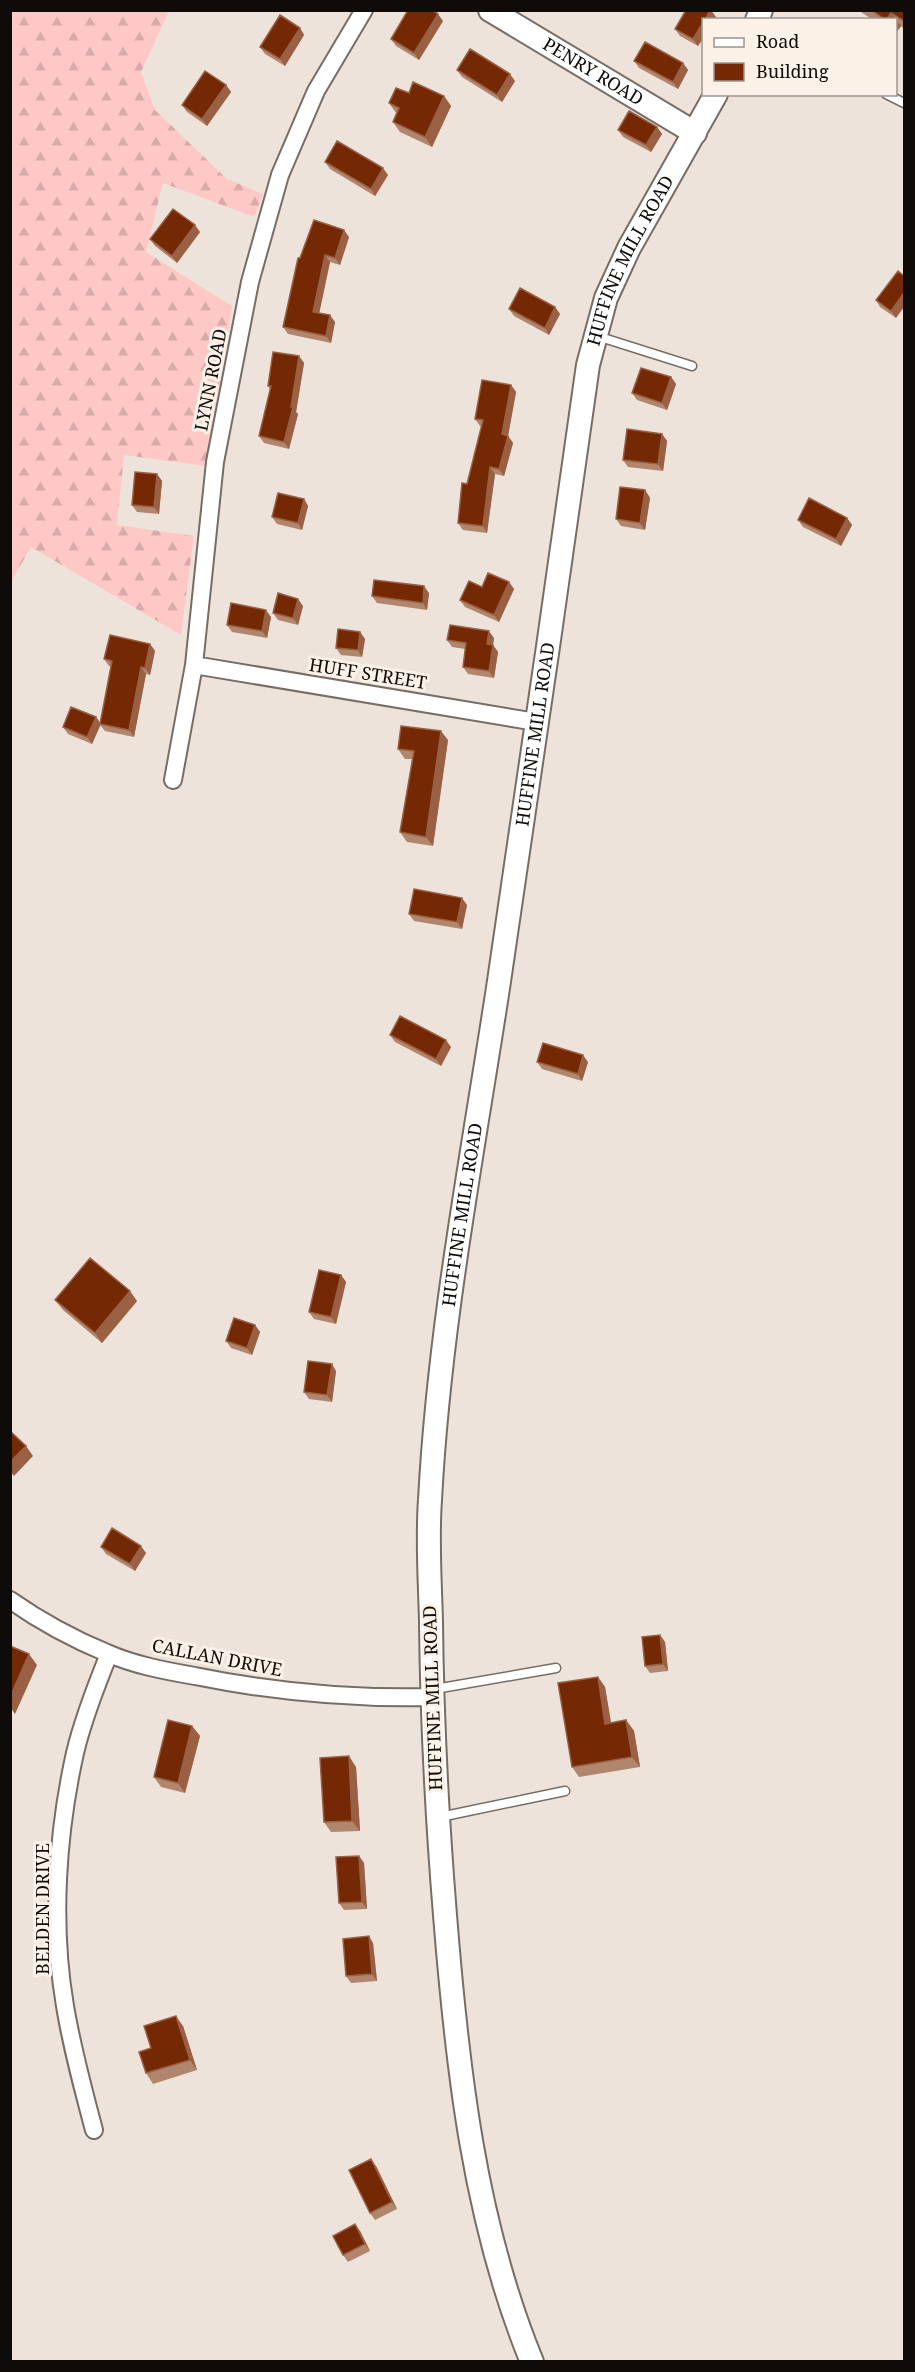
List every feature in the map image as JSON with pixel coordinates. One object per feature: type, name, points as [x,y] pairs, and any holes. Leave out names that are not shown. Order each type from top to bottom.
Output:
[{"type":"main road","name":"PENRY ROAD","points":[[490,10],[695,133]]},
{"type":"main road","name":"HUFFINE MILL ROAD","points":[[532,2361],[507,2293],[476,2175],[462,2081],[451,1980],[437,1817],[432,1693],[429,1508],[437,1385],[588,365],[606,298],[629,248],[715,96]]},
{"type":"main road","points":[[523,2338],[523,2361]]},
{"type":"street","name":"LYNN ROAD","points":[[173,780],[194,665],[215,462],[250,282],[280,174],[316,91],[364,10]]},
{"type":"street","name":"HUFF STREET","points":[[194,665],[536,722]]},
{"type":"street","name":"CALLAN DRIVE","points":[[10,1600],[67,1634],[109,1654],[164,1670],[254,1688],[323,1695],[389,1698],[432,1693]]},
{"type":"street","name":"BELDEN DRIVE","points":[[94,2130],[76,2063],[64,2005],[59,1943],[59,1883],[63,1828],[75,1753],[109,1654]]},
{"type":"lane","points":[[890,96],[904,103]]},
{"type":"lane","points":[[596,336],[692,366]]},
{"type":"lane","points":[[432,1693],[556,1668]]},
{"type":"lane","points":[[437,1817],[565,1791]]},
{"type":"green space","points":[[11,10],[169,11],[141,72],[155,110],[227,179],[263,194],[254,217],[163,183],[146,252],[232,306],[206,466],[124,455],[117,525],[194,536],[181,635],[31,547],[11,582]]},
{"type":"building","points":[[408,10],[432,10],[438,14],[414,53],[391,39]]},
{"type":"building","points":[[686,10],[710,10],[706,18],[702,18],[702,24],[693,39],[675,29]]},
{"type":"building","points":[[871,10],[904,10],[904,21],[891,13],[887,18],[883,18]]},
{"type":"building","points":[[280,15],[300,28],[280,59],[260,47]]},
{"type":"building","points":[[645,42],[683,63],[673,82],[634,61]]},
{"type":"building","points":[[470,49],[510,74],[497,95],[457,70]]},
{"type":"building","points":[[205,71],[226,85],[202,119],[182,105]]},
{"type":"building","points":[[413,82],[444,96],[425,137],[393,122],[399,108],[389,103],[396,88],[409,93]]},
{"type":"building","points":[[629,111],[657,127],[646,145],[618,130]]},
{"type":"building","points":[[337,141],[383,168],[371,189],[325,162]]},
{"type":"building","points":[[173,209],[195,225],[172,256],[150,239]]},
{"type":"building","points":[[314,220],[344,230],[335,258],[325,255],[313,312],[330,315],[326,336],[283,327],[298,258],[300,258]]},
{"type":"building","points":[[898,271],[904,276],[904,293],[891,311],[876,300]]},
{"type":"building","points":[[520,288],[555,307],[545,328],[509,309]]},
{"type":"building","points":[[273,352],[299,356],[291,407],[293,407],[284,442],[259,436],[271,386],[268,386]]},
{"type":"building","points":[[641,368],[671,377],[662,403],[632,393]]},
{"type":"building","points":[[482,380],[511,385],[502,434],[508,436],[499,469],[490,467],[483,526],[458,523],[462,483],[467,484],[483,420],[475,419]]},
{"type":"building","points":[[627,429],[662,434],[658,464],[623,460]]},
{"type":"building","points":[[135,472],[157,474],[154,507],[132,505]]},
{"type":"building","points":[[620,487],[645,490],[640,523],[616,519]]},
{"type":"building","points":[[278,493],[304,499],[298,523],[272,517]]},
{"type":"building","points":[[809,498],[847,518],[836,539],[798,520]]},
{"type":"building","points":[[488,573],[509,582],[494,615],[460,600],[469,581],[482,587]]},
{"type":"building","points":[[374,580],[424,586],[423,603],[372,596]]},
{"type":"building","points":[[278,593],[298,599],[293,618],[273,613]]},
{"type":"building","points":[[231,603],[266,610],[262,631],[227,625]]},
{"type":"building","points":[[450,625],[489,631],[487,644],[493,645],[489,671],[463,667],[466,643],[447,640]]},
{"type":"building","points":[[338,629],[360,632],[358,650],[336,648]]},
{"type":"building","points":[[110,635],[150,644],[145,668],[141,667],[129,730],[100,724],[112,661],[104,659]]},
{"type":"building","points":[[71,707],[96,717],[87,737],[63,727]]},
{"type":"building","points":[[401,726],[441,731],[426,837],[400,832],[414,751],[398,749]]},
{"type":"building","points":[[414,889],[462,898],[457,922],[409,914]]},
{"type":"building","points":[[400,1016],[446,1040],[436,1059],[390,1035]]},
{"type":"building","points":[[543,1043],[583,1055],[578,1074],[537,1062]]},
{"type":"building","points":[[90,1258],[130,1291],[95,1333],[55,1300]]},
{"type":"building","points":[[319,1270],[341,1275],[331,1317],[309,1312]]},
{"type":"building","points":[[234,1318],[255,1325],[247,1348],[226,1341]]},
{"type":"building","points":[[308,1361],[332,1364],[327,1395],[304,1392]]},
{"type":"building","points":[[10,1431],[26,1446],[10,1462]]},
{"type":"building","points":[[112,1528],[141,1546],[130,1564],[101,1547]]},
{"type":"building","points":[[660,1635],[663,1664],[645,1666],[642,1637]]},
{"type":"building","points":[[10,1646],[29,1654],[10,1697]]},
{"type":"building","points":[[598,1677],[605,1724],[626,1720],[632,1757],[572,1767],[558,1683]]},
{"type":"building","points":[[168,1720],[192,1726],[178,1783],[154,1777]]},
{"type":"building","points":[[349,1756],[352,1821],[324,1822],[320,1758]]},
{"type":"building","points":[[359,1856],[362,1902],[339,1903],[336,1857]]},
{"type":"building","points":[[369,1936],[372,1974],[346,1976],[343,1939]]},
{"type":"building","points":[[176,2016],[190,2060],[146,2073],[139,2052],[151,2048],[144,2026]]},
{"type":"building","points":[[371,2159],[392,2202],[370,2213],[349,2170]]},
{"type":"building","points":[[355,2224],[365,2244],[343,2255],[333,2236]]}]
